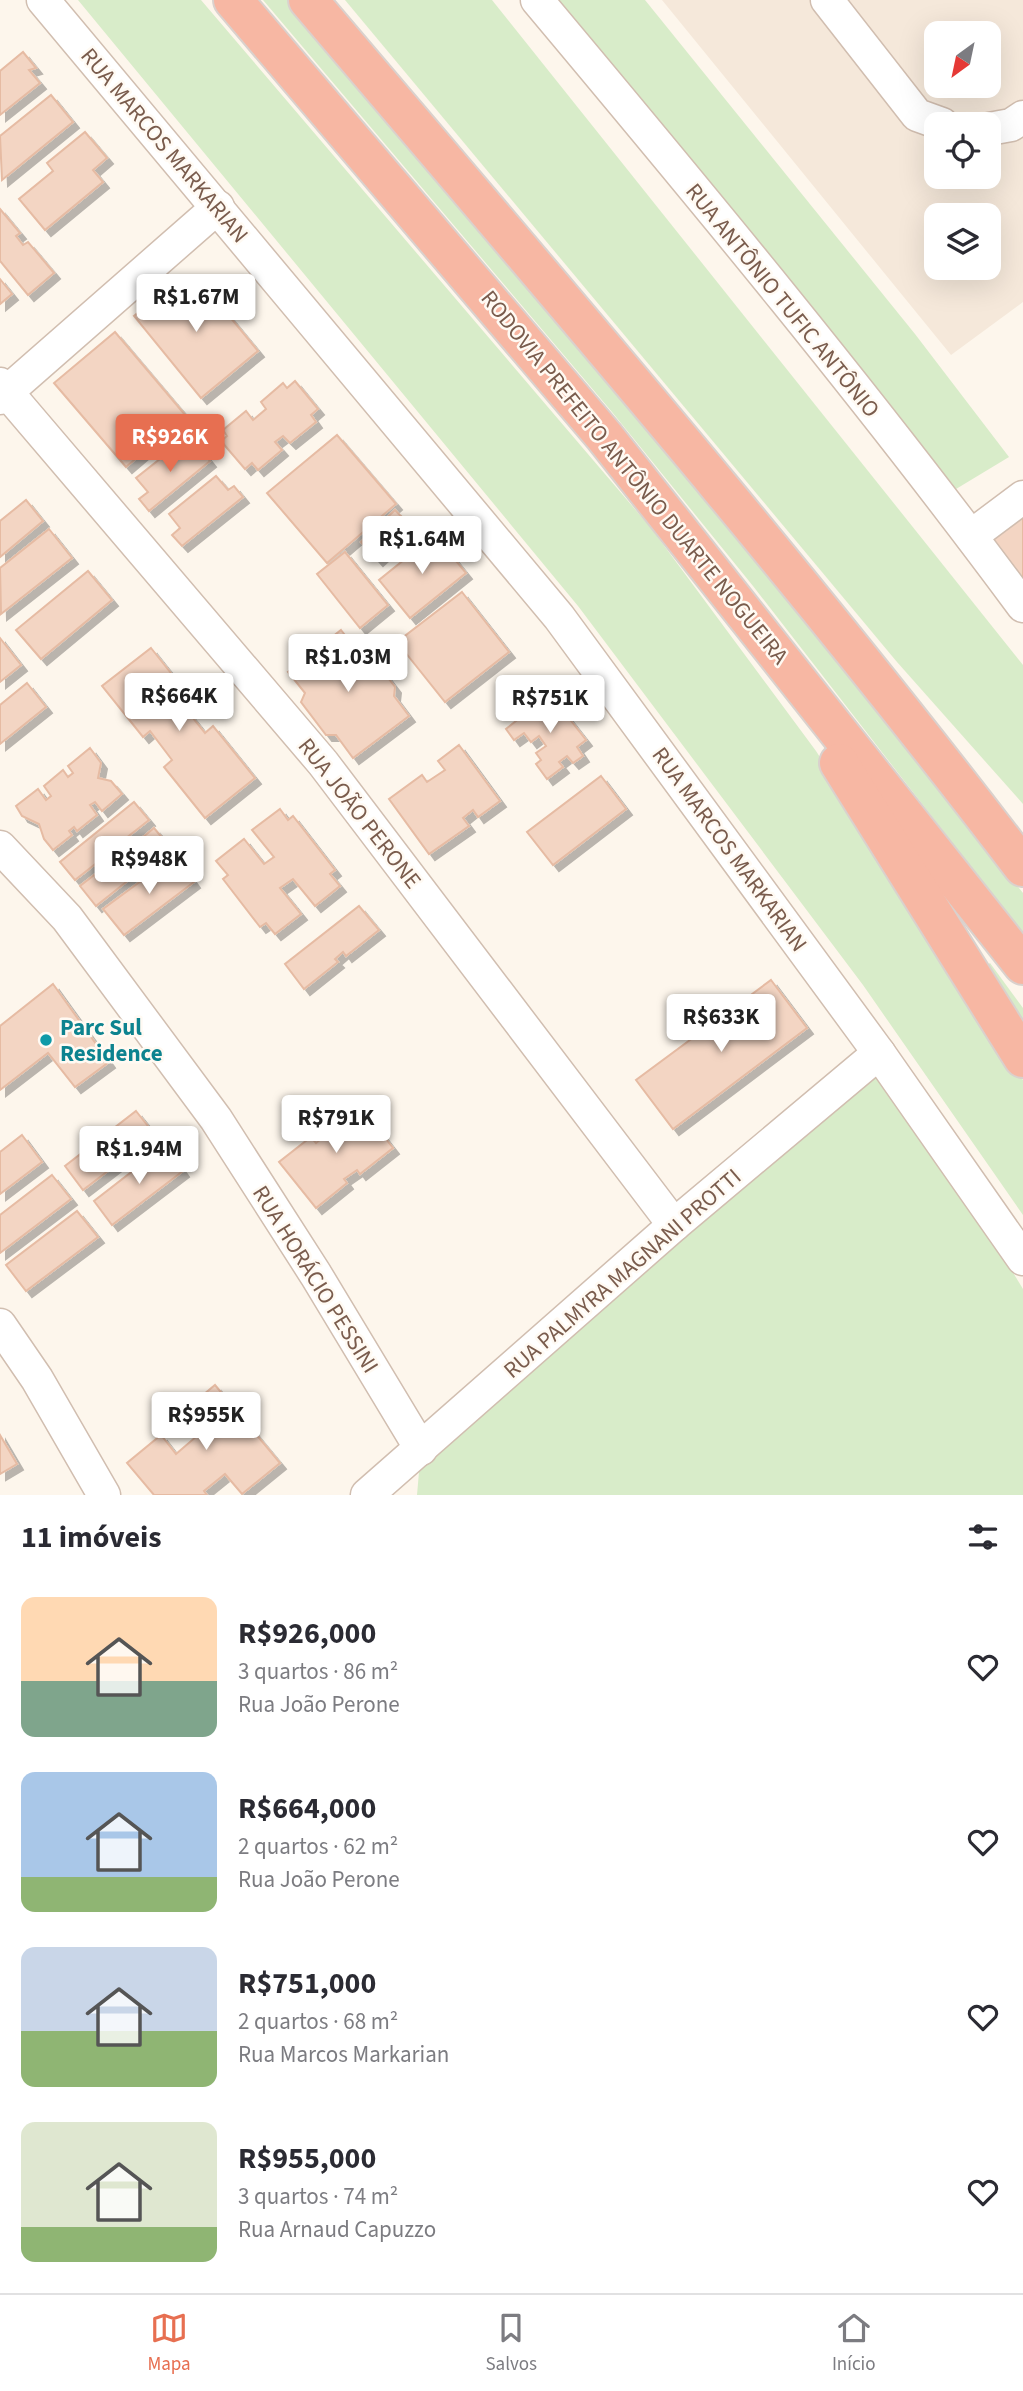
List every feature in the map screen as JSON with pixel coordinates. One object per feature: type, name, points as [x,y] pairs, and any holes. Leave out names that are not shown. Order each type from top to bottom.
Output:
[{"type":"highway","name":"RODOVIA PREFEITO ANTÔNIO DUARTE NOGUEIRA","points":[[233,0],[468,273],[731,592],[1023,965]]},
{"type":"highway","points":[[308,0],[668,424],[1023,867]]},
{"type":"highway","points":[[780,563],[981,775],[1023,824]]},
{"type":"highway","points":[[731,592],[1023,1058]]},
{"type":"street","name":"RUA MARCOS MARKARIAN","points":[[43,0],[559,617],[879,1053],[1023,1259]]},
{"type":"street","name":"RUA ANTÔNIO TUFIC ANTÔNIO","points":[[537,0],[655,141],[971,536],[1023,606]]},
{"type":"street","points":[[827,0],[917,115],[924,118]]},
{"type":"street","points":[[1001,127],[1011,125],[1023,117]]},
{"type":"street","points":[[2,391],[218,207]]},
{"type":"street","name":"RUA JOÃO PERONE","points":[[2,391],[323,763],[674,1226]]},
{"type":"street","points":[[971,536],[1023,497]]},
{"type":"street","name":"RUA HORÁCIO PESSINI","points":[[0,848],[67,918],[216,1119],[316,1275],[421,1449]]},
{"type":"street","name":"RUA PALMYRA MAGNANI PROTTI","points":[[367,1495],[674,1226],[879,1053]]},
{"type":"street","points":[[0,1325],[37,1379],[104,1495]]},
{"type":"shaded area","points":[[662,0],[1023,0],[1023,302],[951,355]]},
{"type":"green space","points":[[78,0],[201,0],[651,528],[816,751],[938,939],[1023,1080],[1023,1215],[863,985],[578,606]]},
{"type":"green space","points":[[263,0],[288,0],[514,262],[1023,893],[1023,934],[753,586],[612,412]]},
{"type":"green space","points":[[345,0],[492,0],[1023,665],[1023,804],[897,662]]},
{"type":"green space","points":[[558,0],[645,0],[915,334],[1009,457],[956,489]]},
{"type":"green space","points":[[990,963],[1023,1008],[1023,1034],[983,968]]},
{"type":"green space","points":[[879,1053],[1023,1289],[1023,1495],[417,1495],[421,1449]]},
{"type":"building","points":[[23,52],[36,68],[29,70],[40,83],[0,115],[0,71]]},
{"type":"building","points":[[51,95],[73,122],[2,180],[0,136]]},
{"type":"building","points":[[85,132],[107,158],[93,170],[103,182],[45,230],[19,199],[53,171],[47,163]]},
{"type":"building","points":[[0,209],[20,233],[16,236],[23,245],[28,242],[54,273],[28,295],[0,261]]},
{"type":"building","points":[[182,277],[202,283],[258,351],[201,398],[134,316]]},
{"type":"building","points":[[0,279],[12,294],[0,304]]},
{"type":"building","points":[[115,332],[186,416],[126,467],[54,383]]},
{"type":"building","points":[[295,381],[318,409],[311,415],[316,422],[290,443],[283,436],[275,442],[282,450],[258,470],[252,463],[245,469],[221,441],[227,436],[223,430],[246,411],[253,420],[266,409],[261,402],[283,383],[287,388]]},
{"type":"building","points":[[337,435],[396,504],[327,563],[267,493]]},
{"type":"building","points":[[184,440],[195,455],[201,450],[210,461],[149,511],[139,499],[148,492],[136,478]]},
{"type":"building","points":[[216,476],[228,490],[234,486],[243,497],[182,546],[172,535],[180,528],[169,514]]},
{"type":"building","points":[[26,500],[43,521],[0,557],[0,521]]},
{"type":"building","points":[[395,510],[412,528],[377,560],[361,542]]},
{"type":"building","points":[[1023,511],[1023,588],[985,538]]},
{"type":"building","points":[[49,529],[72,558],[1,614],[0,568]]},
{"type":"building","points":[[435,535],[466,573],[410,618],[379,580]]},
{"type":"building","points":[[345,552],[388,605],[360,628],[317,574]]},
{"type":"building","points":[[88,571],[112,600],[41,659],[16,630]]},
{"type":"building","points":[[462,592],[509,652],[445,702],[397,642]]},
{"type":"building","points":[[341,630],[356,649],[366,649],[395,687],[394,696],[409,716],[353,758],[336,735],[326,735],[301,702],[305,693],[288,672]]},
{"type":"building","points":[[0,638],[21,665],[0,682]]},
{"type":"building","points":[[151,648],[193,701],[185,708],[205,733],[213,726],[255,778],[205,818],[164,767],[172,760],[150,731],[143,737],[102,686]]},
{"type":"building","points":[[27,683],[46,707],[0,744],[0,705]]},
{"type":"building","points":[[550,694],[586,740],[577,747],[583,756],[573,763],[567,756],[559,762],[563,767],[547,779],[536,764],[541,760],[536,753],[546,746],[539,736],[531,742],[524,733],[514,740],[506,729]]},
{"type":"building","points":[[459,745],[500,801],[478,817],[473,810],[463,818],[469,826],[429,854],[389,799],[422,775],[427,782],[445,770],[438,761]]},
{"type":"building","points":[[90,748],[101,763],[98,778],[111,781],[122,794],[102,811],[95,802],[90,805],[97,815],[77,831],[74,827],[69,831],[72,835],[53,850],[44,839],[39,824],[22,816],[16,806],[38,789],[46,800],[51,796],[44,786],[63,770],[68,777],[73,773],[68,766]]},
{"type":"building","points":[[601,776],[626,809],[553,865],[527,832]]},
{"type":"building","points":[[134,802],[149,820],[125,839],[131,847],[154,828],[170,847],[96,906],[80,886],[103,868],[98,862],[75,880],[60,862]]},
{"type":"building","points":[[280,809],[288,820],[293,816],[335,870],[330,874],[340,886],[315,906],[293,879],[280,888],[301,914],[275,934],[266,923],[260,927],[223,879],[228,875],[216,861],[244,839],[264,864],[274,857],[252,830]]},
{"type":"building","points":[[175,856],[194,882],[124,935],[103,909]]},
{"type":"building","points":[[359,906],[379,930],[346,956],[343,952],[335,959],[338,962],[304,989],[285,964]]},
{"type":"building","points":[[771,980],[807,1028],[673,1129],[636,1080]]},
{"type":"building","name":"Parc Sul Residence","points":[[53,984],[109,1062],[75,1087],[48,1053],[0,1090],[0,1026]]},
{"type":"building","points":[[357,1102],[393,1148],[360,1174],[357,1170],[344,1179],[347,1183],[316,1208],[279,1162],[311,1137],[316,1143],[329,1132],[325,1127]]},
{"type":"building","points":[[136,1111],[155,1135],[83,1190],[65,1166]]},
{"type":"building","points":[[22,1135],[42,1162],[0,1194],[0,1152]]},
{"type":"building","points":[[165,1146],[183,1171],[112,1225],[94,1201]]},
{"type":"building","points":[[52,1175],[71,1199],[0,1253],[0,1215]]},
{"type":"building","points":[[77,1211],[98,1237],[26,1291],[6,1265]]},
{"type":"building","points":[[215,1385],[280,1463],[242,1494],[225,1474],[204,1491],[207,1495],[154,1495],[127,1463],[161,1435],[176,1454],[197,1436],[179,1415]]},
{"type":"building","points":[[0,1435],[17,1464],[0,1474]]},
{"type":"place","name":"Parc Sul Residence","points":[[46,1040]]}]
